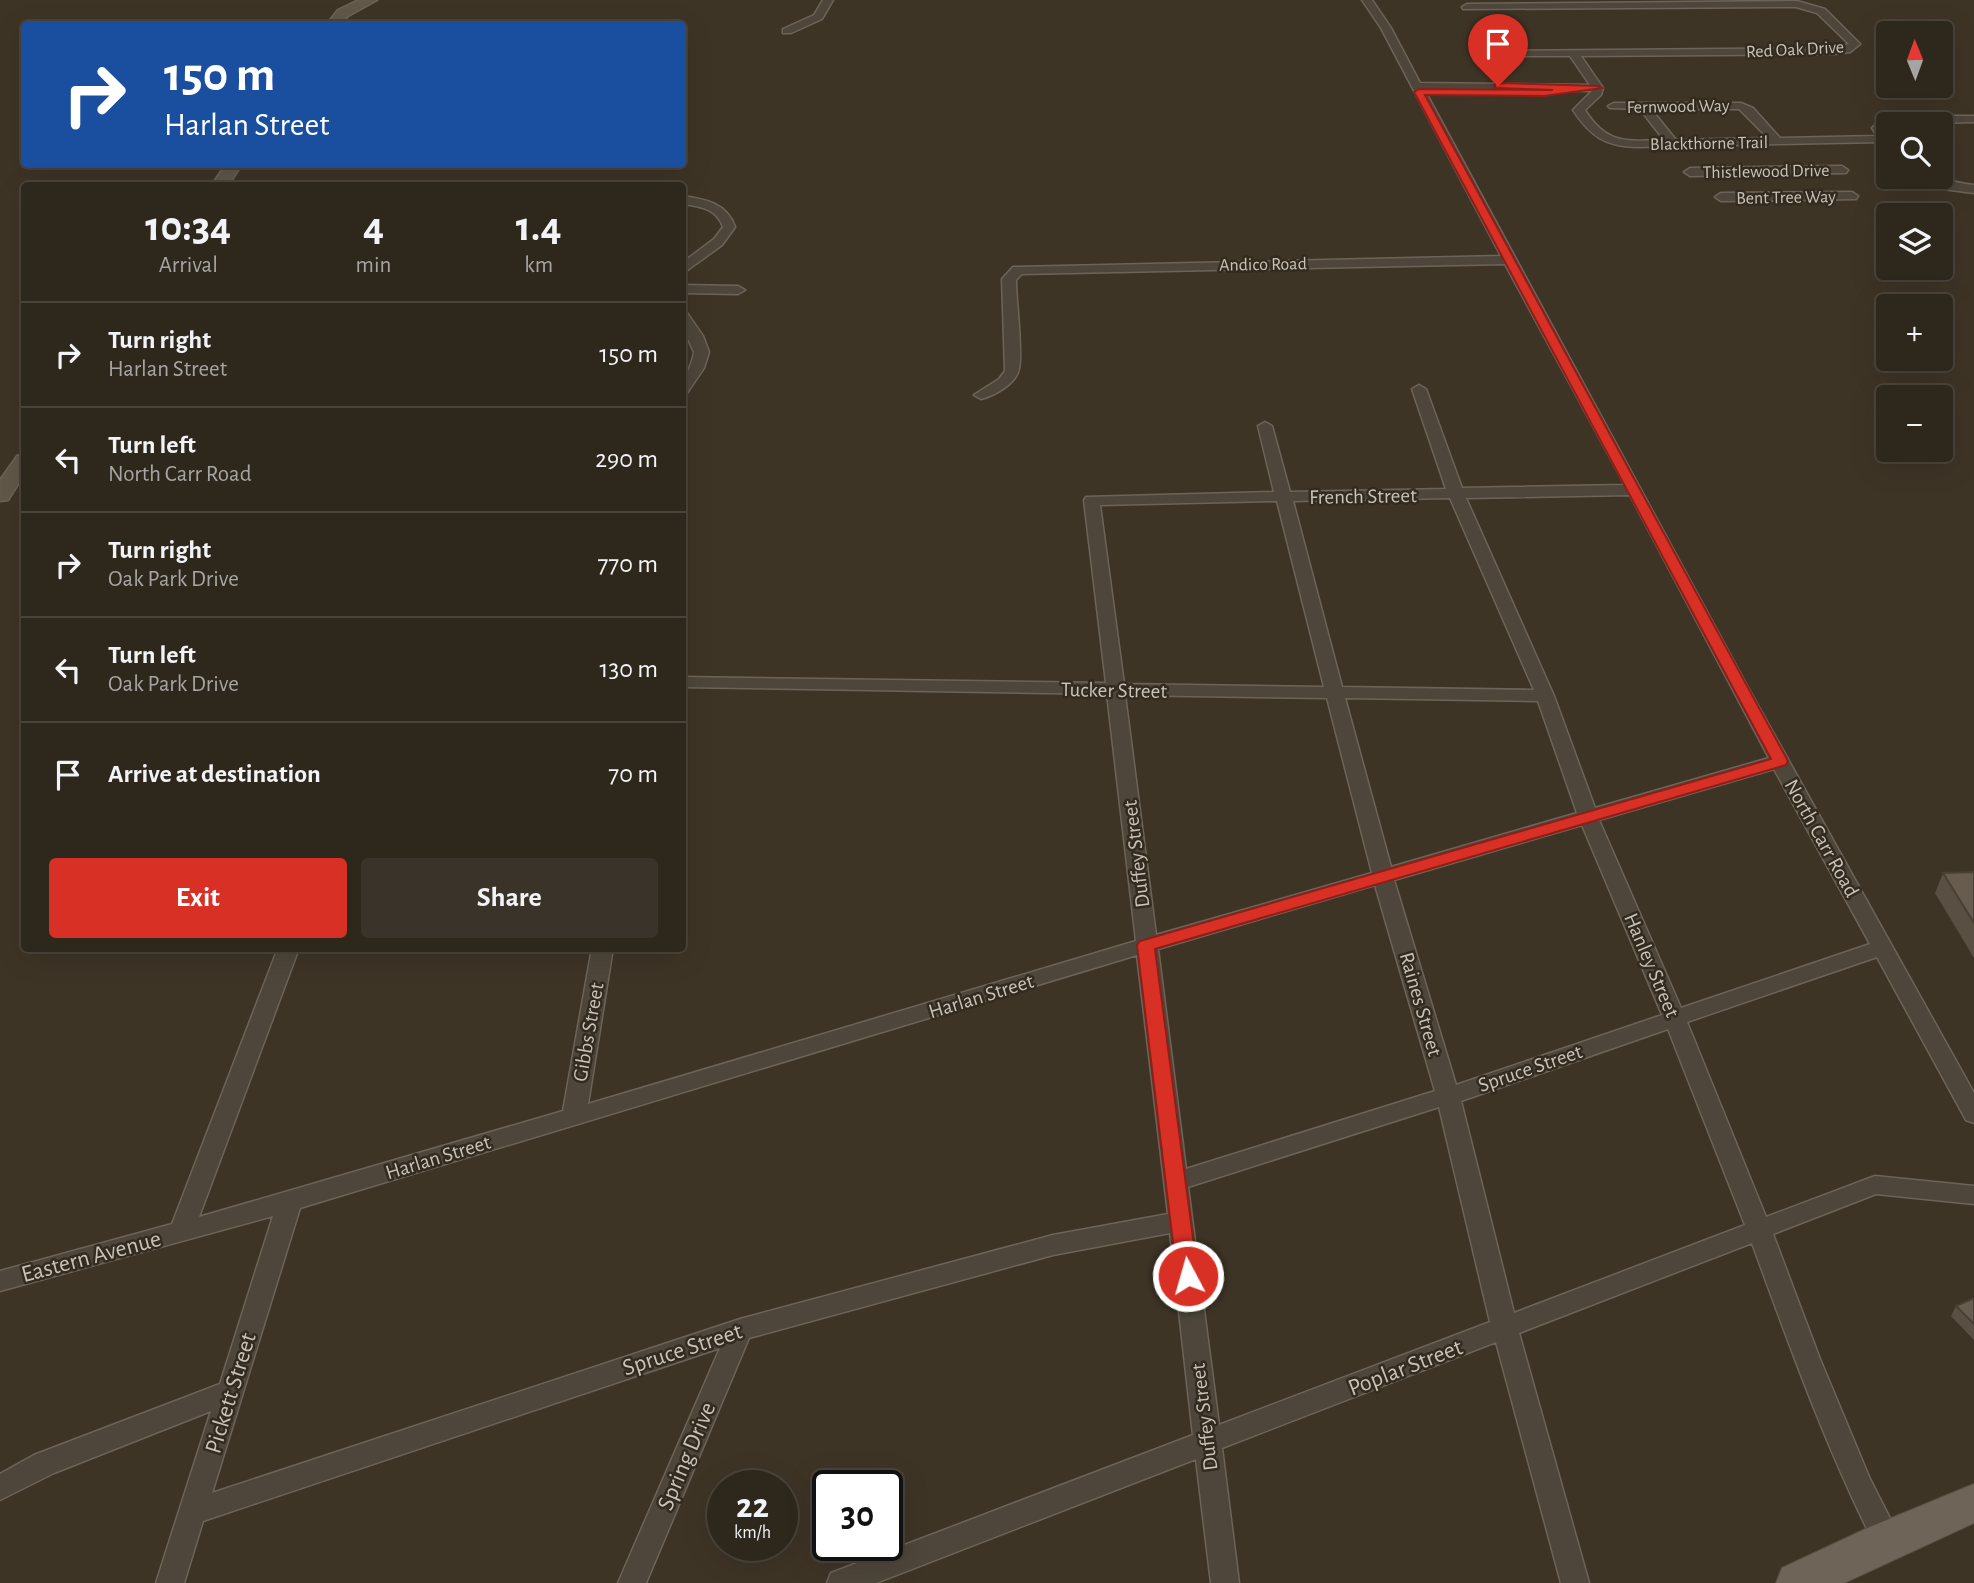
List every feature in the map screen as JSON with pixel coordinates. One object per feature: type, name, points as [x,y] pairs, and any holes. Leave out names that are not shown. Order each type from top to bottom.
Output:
[{"type":"main road","points":[[343,9],[369,0]]},
{"type":"main road","points":[[0,495],[21,464]]},
{"type":"main road","points":[[1798,1583],[1887,1540],[1974,1503]]},
{"type":"street","points":[[787,31],[818,17],[828,0]]},
{"type":"street","name":"Red Oak Drive","points":[[1467,6],[1687,2],[1806,5],[1821,11],[1855,44],[1846,50],[1834,51],[1499,54]]},
{"type":"street","name":"North Carr Road","points":[[1366,3],[1417,89],[1479,207],[1511,260],[1567,369],[1974,1114]]},
{"type":"street","points":[[1574,54],[1598,88]]},
{"type":"street","points":[[1417,89],[1598,88]]},
{"type":"street","points":[[1417,89],[1544,93],[1598,88]]},
{"type":"street","points":[[1544,93],[1570,104],[1597,93],[1598,88]]},
{"type":"street","name":"Blackthorne Trail","points":[[1570,104],[1600,138],[1626,144],[1673,144],[1753,157],[1777,141],[1876,141]]},
{"type":"street","name":"Fernwood Way","points":[[1614,106],[1741,106],[1749,110],[1777,141]]},
{"type":"street","points":[[1643,106],[1673,144]]},
{"type":"street","points":[[1953,119],[1974,119]]},
{"type":"street","points":[[1753,157],[1787,197]]},
{"type":"street","name":"Thistlewood Drive","points":[[1690,172],[1753,157],[1842,170]]},
{"type":"street","points":[[1953,187],[1974,189]]},
{"type":"street","name":"Bent Tree Way","points":[[1721,197],[1852,196]]},
{"type":"street","points":[[686,201],[706,204],[722,212],[729,227],[718,242],[686,267]]},
{"type":"street","name":"Andico Road","points":[[981,394],[1004,382],[1012,372],[1009,279],[1015,271],[1034,268],[1511,260]]},
{"type":"street","points":[[686,289],[738,290]]},
{"type":"street","points":[[686,321],[703,349],[686,382]]},
{"type":"street","name":"Hanley Street","points":[[1419,389],[1456,494],[1545,696],[1588,816],[1675,1019],[1759,1229],[1807,1359],[1858,1484],[1887,1540]]},
{"type":"street","name":"Raines Street","points":[[1265,426],[1383,877],[1448,1096],[1505,1329],[1576,1583]]},
{"type":"street","name":"French Street","points":[[1092,500],[1634,490]]},
{"type":"street","name":"Duffey Street","points":[[1092,500],[1146,945],[1178,1181],[1206,1443],[1225,1583]]},
{"type":"street","name":"Tucker Street","points":[[686,682],[1545,696]]},
{"type":"street","name":"Harlan Street","points":[[182,1231],[290,1202],[1146,945],[1780,761]]},
{"type":"street","name":"Spruce Street","points":[[1178,1181],[1448,1096],[1881,948]]},
{"type":"street","points":[[182,1231],[287,952]]},
{"type":"street","name":"Gibbs Street","points":[[574,1116],[602,952]]},
{"type":"street","name":"Poplar Street","points":[[841,1583],[1875,1185],[1974,1195]]},
{"type":"street","name":"Pickett Street","points":[[170,1583],[290,1202]]},
{"type":"street","name":"Spruce Street","points":[[193,1512],[740,1330],[1053,1245],[1182,1221]]},
{"type":"street","name":"Eastern Avenue","points":[[0,1281],[182,1231]]},
{"type":"street","name":"Spring Drive","points":[[632,1583],[740,1330]]},
{"type":"street","points":[[0,1488],[44,1464],[231,1391]]},
{"type":"building","points":[[1974,872],[1974,923],[1943,873]]},
{"type":"building","points":[[1974,1298],[1974,1324],[1956,1306]]},
{"type":"route","points":[[1188,1276],[1146,945],[1780,761],[1419,92],[1544,93],[1598,88],[1498,86]]}]
